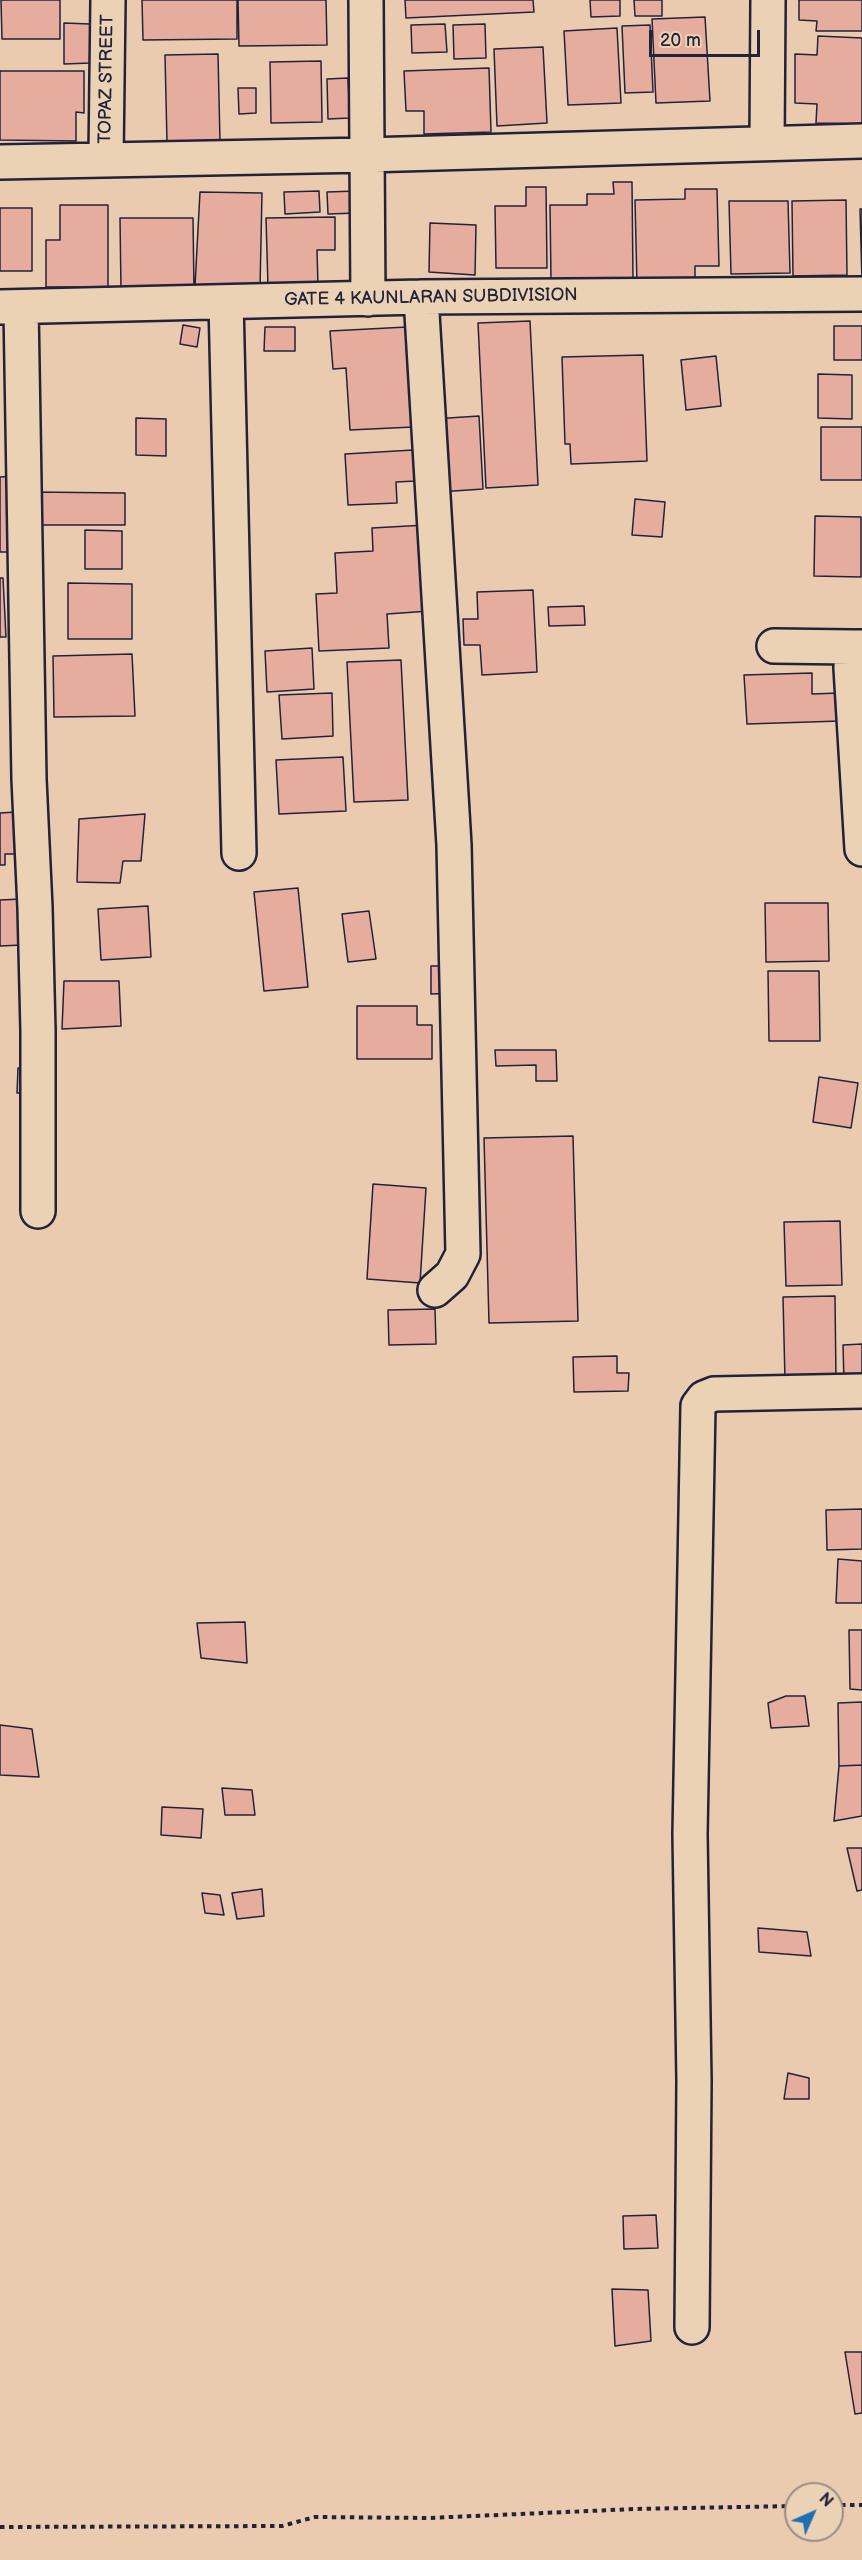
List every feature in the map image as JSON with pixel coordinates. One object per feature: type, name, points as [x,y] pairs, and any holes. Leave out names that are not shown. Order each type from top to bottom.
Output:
[{"type":"street","name":"TOPAZ STREET","points":[[106,158],[108,0]]},
{"type":"street","points":[[366,0],[368,299]]},
{"type":"street","points":[[766,143],[768,0]]},
{"type":"street","points":[[0,162],[106,158],[366,155],[862,141]]},
{"type":"street","name":"GATE 4 KAUNLARAN SUBDIVISION","points":[[11,307],[421,297],[862,294]]},
{"type":"street","points":[[421,297],[454,845],[463,1242],[463,1254],[459,1265],[435,1290]]},
{"type":"street","points":[[226,302],[238,853]]},
{"type":"street","points":[[11,307],[38,1020],[38,1211]]},
{"type":"street","points":[[774,646],[857,647],[862,849]]},
{"type":"street","points":[[692,2327],[694,2081],[690,1834],[698,1406],[704,1398],[714,1394],[862,1391]]},
{"type":"path","points":[[844,2505],[862,2505]]},
{"type":"path","points":[[0,2527],[282,2526],[315,2517],[428,2518],[635,2509],[784,2506]]},
{"type":"building","points":[[1,0],[60,0],[60,39],[2,39]]},
{"type":"building","points":[[142,0],[237,0],[237,39],[143,40]]},
{"type":"building","points":[[238,0],[326,0],[327,45],[239,46]]},
{"type":"building","points":[[405,0],[533,0],[534,12],[406,18]]},
{"type":"building","points":[[590,0],[620,0],[620,16],[591,17]]},
{"type":"building","points":[[634,0],[662,0],[662,16],[635,16]]},
{"type":"building","points":[[799,0],[862,0],[862,31],[816,31],[817,21],[799,20]]},
{"type":"building","points":[[705,17],[710,101],[656,103],[652,19]]},
{"type":"building","points":[[64,23],[90,24],[91,63],[64,64]]},
{"type":"building","points":[[445,24],[447,52],[412,53],[411,25]]},
{"type":"building","points":[[485,24],[486,58],[454,59],[453,25]]},
{"type":"building","points":[[650,25],[653,92],[625,93],[622,26]]},
{"type":"building","points":[[617,28],[621,103],[568,105],[564,31]]},
{"type":"building","points":[[818,36],[862,38],[862,124],[816,123],[817,104],[795,103],[795,54],[817,55]]},
{"type":"building","points":[[543,47],[547,123],[497,126],[494,49]]},
{"type":"building","points":[[218,54],[220,141],[167,142],[165,55]]},
{"type":"building","points":[[321,61],[322,122],[271,123],[270,62]]},
{"type":"building","points":[[489,68],[491,132],[424,134],[424,111],[406,111],[404,71]]},
{"type":"building","points":[[0,71],[84,71],[84,113],[76,112],[76,141],[0,140]]},
{"type":"building","points":[[348,78],[350,118],[328,119],[327,79]]},
{"type":"building","points":[[238,88],[256,88],[256,113],[239,114]]},
{"type":"building","points":[[613,182],[632,182],[633,280],[551,280],[550,205],[587,205],[587,194],[614,194]]},
{"type":"building","points":[[526,187],[546,187],[547,268],[496,268],[495,206],[526,206]]},
{"type":"building","points":[[685,189],[717,189],[719,266],[695,266],[695,285],[637,285],[635,200],[685,199]]},
{"type":"building","points":[[319,191],[320,212],[285,214],[284,192]]},
{"type":"building","points":[[356,191],[357,213],[328,214],[327,192]]},
{"type":"building","points":[[200,192],[262,193],[260,288],[195,286]]},
{"type":"building","points":[[846,200],[847,275],[793,276],[792,201]]},
{"type":"building","points":[[729,201],[788,201],[790,273],[731,274]]},
{"type":"building","points":[[60,205],[108,205],[108,287],[46,287],[46,240],[60,240]]},
{"type":"building","points":[[0,208],[32,208],[32,271],[0,271]]},
{"type":"building","points":[[860,209],[862,209],[862,282]]},
{"type":"building","points":[[335,217],[335,250],[317,250],[318,286],[268,287],[266,218]]},
{"type":"building","points":[[120,218],[193,218],[194,291],[121,291]]},
{"type":"building","points":[[430,223],[476,225],[475,275],[429,272]]},
{"type":"building","points":[[530,321],[538,485],[486,488],[478,323]]},
{"type":"building","points":[[183,325],[200,328],[197,347],[180,344]]},
{"type":"building","points":[[834,326],[862,326],[862,360],[834,360]]},
{"type":"building","points":[[265,327],[295,327],[295,351],[264,351]]},
{"type":"building","points":[[407,327],[413,427],[350,430],[346,368],[333,369],[330,331]]},
{"type":"building","points":[[643,355],[647,461],[571,464],[570,444],[565,444],[562,357]]},
{"type":"building","points":[[716,356],[721,406],[686,410],[681,360]]},
{"type":"building","points":[[818,374],[852,375],[852,419],[818,418]]},
{"type":"building","points":[[479,416],[483,489],[439,492],[433,419]]},
{"type":"building","points":[[136,418],[166,419],[166,456],[136,455]]},
{"type":"building","points":[[821,427],[862,427],[862,480],[821,480]]},
{"type":"building","points":[[413,450],[415,481],[396,482],[397,503],[348,505],[345,454]]},
{"type":"building","points":[[14,476],[16,552],[0,552],[0,477]]},
{"type":"building","points":[[33,492],[125,493],[125,525],[32,525]]},
{"type":"building","points":[[635,499],[665,502],[662,537],[632,535]]},
{"type":"building","points":[[815,516],[861,517],[861,577],[814,576]]},
{"type":"building","points":[[426,525],[430,611],[387,614],[389,648],[319,651],[316,594],[337,593],[335,553],[373,551],[372,528]]},
{"type":"building","points":[[85,530],[122,531],[122,569],[85,569]]},
{"type":"building","points":[[0,578],[3,578],[6,637],[0,637]]},
{"type":"building","points":[[68,583],[132,584],[132,639],[68,639]]},
{"type":"building","points":[[533,590],[537,672],[482,675],[480,645],[464,645],[463,619],[478,619],[477,592]]},
{"type":"building","points":[[584,606],[585,625],[549,626],[548,607]]},
{"type":"building","points":[[312,648],[314,689],[267,692],[265,651]]},
{"type":"building","points":[[132,654],[135,716],[54,717],[53,656]]},
{"type":"building","points":[[401,660],[408,800],[354,802],[347,662]]},
{"type":"building","points":[[812,673],[812,694],[839,693],[840,721],[747,724],[744,675]]},
{"type":"building","points":[[332,693],[333,736],[282,739],[279,695]]},
{"type":"building","points":[[343,757],[346,811],[279,814],[276,760]]},
{"type":"building","points":[[16,812],[18,854],[5,854],[5,865],[0,865],[0,813]]},
{"type":"building","points":[[145,814],[141,861],[123,861],[120,883],[77,882],[79,819]]},
{"type":"building","points":[[298,888],[308,987],[264,991],[254,892]]},
{"type":"building","points":[[21,899],[22,945],[0,946],[0,900]]},
{"type":"building","points":[[765,903],[828,903],[829,961],[766,962]]},
{"type":"building","points":[[148,906],[151,957],[101,960],[98,909]]},
{"type":"building","points":[[369,911],[376,959],[348,962],[342,914]]},
{"type":"building","points":[[431,966],[456,966],[456,993],[431,994]]},
{"type":"building","points":[[768,971],[819,971],[820,1041],[769,1041]]},
{"type":"building","points":[[64,981],[119,981],[121,1026],[62,1029]]},
{"type":"building","points":[[357,1006],[417,1006],[417,1025],[432,1025],[432,1059],[357,1059]]},
{"type":"building","points":[[495,1050],[556,1050],[557,1081],[536,1081],[536,1065],[496,1066]]},
{"type":"building","points":[[18,1068],[36,1068],[35,1093],[17,1093]]},
{"type":"building","points":[[819,1077],[858,1083],[851,1128],[813,1122]]},
{"type":"building","points":[[573,1136],[578,1321],[489,1323],[484,1138]]},
{"type":"building","points":[[373,1184],[426,1188],[420,1283],[367,1279]]},
{"type":"building","points":[[840,1221],[842,1285],[786,1286],[784,1222]]},
{"type":"building","points":[[835,1296],[836,1380],[785,1381],[783,1297]]},
{"type":"building","points":[[435,1309],[436,1344],[389,1345],[388,1310]]},
{"type":"building","points":[[862,1344],[862,1382],[844,1382],[843,1345]]},
{"type":"building","points":[[617,1356],[617,1373],[629,1373],[628,1391],[574,1392],[573,1357]]},
{"type":"building","points":[[862,1509],[862,1549],[827,1550],[826,1510]]},
{"type":"building","points":[[838,1559],[862,1561],[862,1603],[836,1603]]},
{"type":"building","points":[[245,1622],[247,1663],[201,1658],[197,1623]]},
{"type":"building","points":[[849,1630],[862,1630],[862,1690],[850,1689]]},
{"type":"building","points":[[786,1696],[805,1696],[809,1726],[771,1728],[768,1703]]},
{"type":"building","points":[[862,1702],[862,1765],[839,1766],[838,1703]]},
{"type":"building","points":[[0,1725],[32,1729],[39,1777],[0,1775]]},
{"type":"building","points":[[862,1765],[862,1816],[834,1821],[839,1766]]},
{"type":"building","points":[[222,1788],[252,1790],[255,1815],[225,1815]]},
{"type":"building","points":[[162,1807],[203,1809],[201,1838],[161,1835]]},
{"type":"building","points":[[847,1848],[862,1848],[862,1890],[857,1891]]},
{"type":"building","points":[[262,1889],[264,1916],[237,1919],[232,1893]]},
{"type":"building","points":[[202,1893],[220,1895],[224,1915],[205,1913]]},
{"type":"building","points":[[758,1928],[807,1932],[811,1956],[759,1952]]},
{"type":"building","points":[[788,2073],[809,2078],[809,2099],[784,2099]]},
{"type":"building","points":[[656,2215],[658,2248],[624,2249],[623,2216]]},
{"type":"building","points":[[612,2289],[648,2290],[651,2341],[615,2346]]},
{"type":"building","points":[[845,2352],[862,2352],[862,2413],[855,2414]]}]
